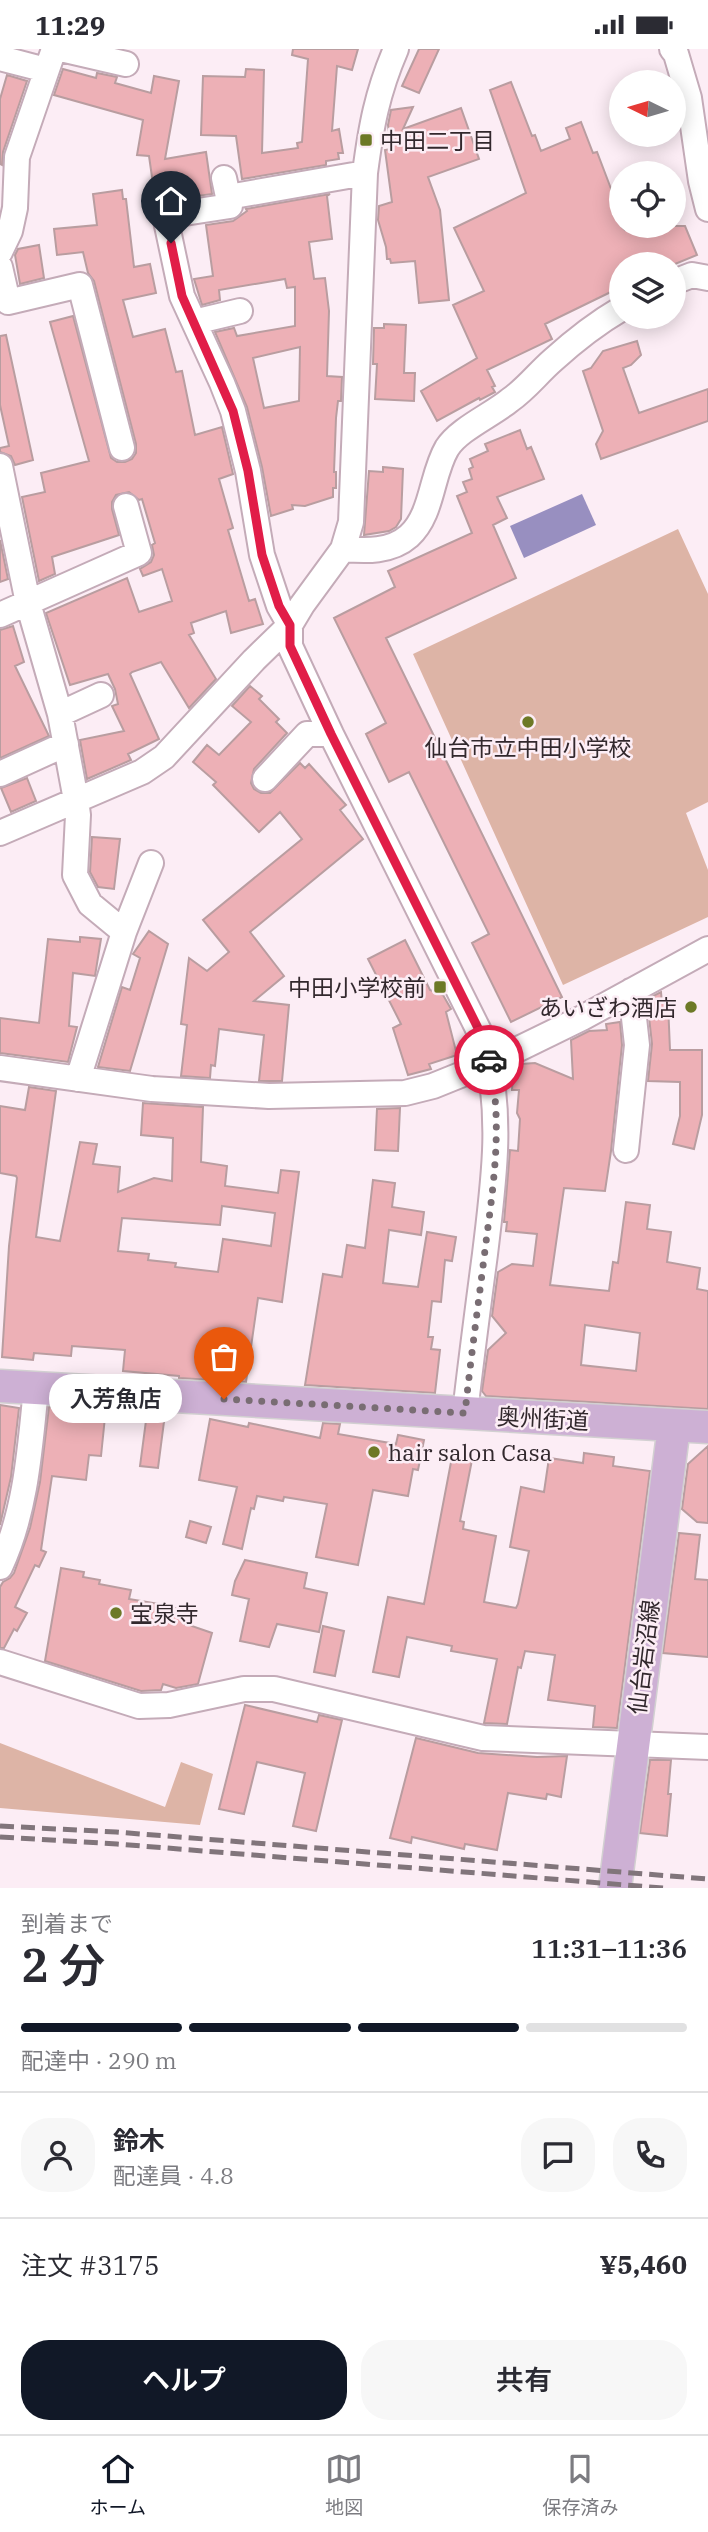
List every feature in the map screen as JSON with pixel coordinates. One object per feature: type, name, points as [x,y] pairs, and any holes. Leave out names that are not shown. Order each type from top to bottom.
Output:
[{"type":"main road","name":"奥州街道","points":[[0,1386],[708,1427]]},
{"type":"main road","name":"仙台岩沼線","points":[[615,1888],[674,1426]]},
{"type":"street","points":[[61,49],[126,64]]},
{"type":"street","points":[[0,833],[142,772],[164,757],[290,625],[344,549],[351,522],[365,173],[373,117],[396,49]]},
{"type":"street","points":[[672,49],[676,54],[689,99],[701,181],[708,209]]},
{"type":"street","points":[[0,58],[50,59],[17,157],[15,208],[10,231],[0,252]]},
{"type":"street","points":[[365,173],[226,187],[230,206],[165,216],[182,296],[233,411],[248,471],[262,555],[279,606],[290,625],[290,646],[485,1042],[495,1087],[495,1175],[465,1413]]},
{"type":"street","points":[[0,267],[8,302],[80,285],[122,448]]},
{"type":"street","points":[[686,277],[692,275],[708,278]]},
{"type":"street","points":[[194,322],[240,311]]},
{"type":"street","points":[[344,549],[387,549],[410,536],[423,516],[446,450],[454,439],[513,398],[553,360],[609,316]]},
{"type":"street","points":[[1,472],[28,603],[66,744],[78,815],[75,875],[90,904],[124,932]]},
{"type":"street","points":[[0,615],[139,553],[126,506]]},
{"type":"street","points":[[60,714],[101,695]]},
{"type":"street","points":[[265,779],[307,734],[331,734]]},
{"type":"street","points":[[0,774],[66,744]]},
{"type":"street","points":[[78,1079],[124,932],[151,863]]},
{"type":"street","points":[[0,1068],[152,1089],[269,1096],[405,1093],[433,1086],[490,1063],[708,949]]},
{"type":"street","points":[[626,1150],[637,1045],[631,991]]},
{"type":"street","points":[[0,1567],[16,1527],[27,1466],[36,1388]]},
{"type":"street","points":[[0,1662],[139,1706],[169,1705],[244,1689],[274,1689],[483,1738],[708,1747]]},
{"type":"shaded area","points":[[582,494],[596,525],[524,558],[510,526]]},
{"type":"shaded area","points":[[678,529],[708,594],[708,802],[686,813],[708,870],[708,917],[563,985],[413,654]]},
{"type":"shaded area","points":[[0,1743],[165,1807],[181,1762],[213,1774],[200,1825],[0,1808]]},
{"type":"building","points":[[293,49],[358,49],[352,70],[337,66],[332,131],[339,129],[343,153],[338,153],[339,159],[326,161],[326,165],[242,179],[236,136],[201,135],[203,76],[245,77],[246,69],[264,70],[262,153],[298,148],[297,143],[302,142],[308,59],[292,55]]},
{"type":"building","points":[[419,49],[439,49],[419,93],[402,86]]},
{"type":"building","points":[[63,69],[96,78],[97,73],[117,77],[115,83],[151,93],[154,76],[179,81],[165,159],[206,152],[212,194],[190,197],[189,191],[155,198],[149,156],[137,155],[143,120],[54,95]]},
{"type":"building","points":[[7,75],[27,81],[3,152],[2,165],[0,99]]},
{"type":"building","points":[[511,82],[532,136],[535,135],[541,151],[570,139],[566,128],[581,122],[593,153],[597,152],[609,184],[609,238],[686,238],[686,228],[697,255],[686,260],[686,252],[609,252],[609,293],[545,324],[552,339],[487,370],[495,392],[437,421],[421,391],[477,358],[453,305],[484,291],[454,228],[526,193],[490,90]]},
{"type":"building","points":[[413,107],[403,129],[461,108],[479,159],[428,177],[440,210],[449,300],[419,303],[415,261],[391,263],[390,259],[387,259],[378,220],[379,206],[392,202],[385,150],[391,149],[388,125],[391,110]]},
{"type":"building","points":[[122,190],[123,199],[126,199],[134,267],[150,264],[156,293],[123,300],[133,337],[165,329],[176,372],[182,371],[195,435],[222,427],[233,474],[219,479],[233,528],[228,530],[249,601],[255,599],[263,624],[231,633],[226,611],[191,623],[194,633],[189,635],[216,679],[189,708],[161,662],[132,672],[130,674],[159,739],[128,754],[131,760],[87,779],[80,740],[124,731],[112,706],[118,704],[115,689],[108,674],[70,685],[46,613],[127,578],[139,612],[172,601],[162,569],[143,576],[140,569],[151,562],[154,555],[152,545],[155,543],[142,499],[139,500],[129,492],[116,495],[112,509],[119,535],[52,557],[55,574],[39,581],[22,497],[45,492],[41,473],[89,461],[50,322],[73,316],[111,458],[117,462],[125,462],[132,459],[136,453],[136,444],[94,281],[88,273],[83,252],[57,255],[54,229],[97,225],[93,194]]},
{"type":"building","points":[[330,194],[327,196],[332,239],[309,242],[314,279],[325,278],[329,311],[327,376],[342,377],[341,401],[338,401],[336,418],[336,488],[333,488],[333,497],[305,506],[292,505],[293,509],[271,516],[247,407],[215,332],[234,328],[237,336],[295,326],[295,287],[287,288],[285,279],[219,290],[220,300],[202,305],[194,279],[213,276],[206,225],[233,221],[247,211],[246,209]],"holes":[[[300,347],[299,401],[264,408],[253,358]]]},
{"type":"building","points":[[39,245],[44,278],[20,284],[15,255],[18,249]]},
{"type":"building","points":[[384,324],[406,325],[404,373],[415,373],[414,401],[375,399],[377,364],[373,364],[374,328],[384,328]]},
{"type":"building","points":[[6,335],[33,460],[15,465],[11,456],[0,452],[0,448],[9,446],[0,405],[0,336]]},
{"type":"building","points":[[637,341],[641,355],[631,365],[623,368],[639,413],[708,389],[708,421],[601,459],[596,444],[603,431],[583,371],[591,368],[603,351]]},
{"type":"building","points":[[520,430],[527,449],[531,447],[544,479],[497,497],[507,518],[493,525],[516,578],[386,638],[562,997],[511,1022],[472,943],[489,934],[409,772],[389,782],[366,734],[386,723],[334,618],[395,587],[388,571],[472,533],[457,496],[467,492],[463,482],[472,479],[469,469],[473,467],[470,459],[488,451],[485,444]]},
{"type":"building","points":[[383,467],[403,469],[401,519],[396,527],[389,531],[364,535],[369,471],[383,472]]},
{"type":"building","points":[[0,540],[8,579],[0,582]]},
{"type":"building","points":[[13,626],[24,662],[15,666],[49,736],[0,758],[0,630]]},
{"type":"building","points":[[250,686],[262,696],[259,699],[279,719],[276,722],[287,733],[254,769],[251,783],[254,789],[261,793],[270,793],[300,763],[305,768],[309,764],[346,805],[340,810],[363,839],[250,932],[284,976],[254,1001],[289,1005],[282,1081],[259,1081],[264,1035],[219,1029],[215,1066],[211,1065],[210,1078],[181,1076],[187,1025],[181,1024],[189,958],[207,971],[229,952],[203,920],[302,839],[280,812],[259,832],[213,785],[216,782],[193,762],[207,745],[219,755],[251,722],[232,706]]},
{"type":"building","points":[[27,778],[36,801],[11,812],[1,788]]},
{"type":"building","points":[[92,837],[120,839],[114,889],[98,887],[90,872]]},
{"type":"building","points":[[149,931],[168,944],[130,1071],[98,1067],[122,987],[130,990],[140,958],[133,954]]},
{"type":"building","points":[[80,937],[101,939],[95,976],[73,973],[69,1026],[77,1027],[68,1062],[0,1053],[0,1018],[39,1023],[48,939],[80,942]]},
{"type":"building","points":[[405,940],[430,990],[443,995],[451,1009],[446,1012],[457,1055],[429,1064],[431,1069],[408,1075],[393,1028],[401,1024],[368,959]]},
{"type":"building","points":[[661,992],[662,1003],[668,1003],[670,1050],[702,1050],[702,1115],[694,1149],[673,1144],[680,1116],[680,1082],[648,1081],[652,1044],[647,999]]},
{"type":"building","points":[[620,1022],[622,1045],[605,1191],[564,1188],[550,1285],[609,1291],[613,1262],[618,1263],[626,1202],[650,1205],[647,1229],[671,1232],[667,1262],[700,1268],[697,1289],[708,1291],[708,1409],[486,1396],[482,1391],[488,1350],[506,1333],[492,1316],[498,1272],[512,1264],[533,1266],[537,1234],[506,1231],[507,1222],[504,1222],[510,1150],[518,1151],[520,1119],[517,1113],[519,1090],[512,1090],[513,1073],[521,1064],[535,1063],[573,1079],[571,1040],[589,1031],[607,1030],[606,1024]],"holes":[[[585,1325],[640,1333],[636,1371],[581,1365]]]},
{"type":"building","points":[[29,1087],[56,1091],[36,1237],[60,1241],[80,1142],[97,1144],[93,1164],[120,1167],[118,1192],[154,1178],[172,1181],[173,1138],[141,1135],[143,1103],[203,1107],[201,1162],[227,1166],[225,1186],[278,1193],[281,1170],[299,1172],[282,1302],[258,1298],[246,1382],[123,1371],[125,1350],[72,1346],[71,1356],[34,1353],[33,1360],[2,1357],[9,1246],[17,1178],[0,1173],[0,1106],[25,1110]],"holes":[[[222,1206],[275,1213],[271,1246],[223,1239],[218,1272],[175,1267],[176,1263],[148,1260],[149,1254],[118,1251],[122,1218],[220,1225]]]},
{"type":"building","points":[[400,1108],[398,1151],[375,1150],[377,1109]]},
{"type":"building","points":[[373,1180],[395,1183],[392,1207],[424,1212],[421,1235],[389,1230],[383,1283],[418,1287],[427,1232],[456,1237],[452,1261],[445,1260],[441,1302],[432,1301],[428,1337],[433,1337],[431,1349],[440,1350],[435,1393],[305,1385],[323,1274],[342,1277],[347,1245],[365,1248]]},
{"type":"building","points":[[0,1405],[19,1408],[11,1477],[0,1525]]},
{"type":"building","points":[[49,1407],[64,1408],[63,1413],[105,1417],[101,1456],[89,1455],[86,1480],[52,1476],[41,1550],[46,1552],[39,1567],[35,1565],[15,1607],[27,1613],[4,1648],[0,1648],[0,1587],[14,1573],[30,1528],[40,1482]]},
{"type":"building","points":[[147,1413],[165,1414],[158,1468],[140,1466]]},
{"type":"building","points":[[210,1419],[248,1427],[249,1423],[320,1438],[323,1423],[340,1424],[338,1434],[396,1444],[398,1435],[424,1440],[418,1470],[413,1469],[408,1496],[373,1490],[358,1565],[316,1557],[327,1504],[284,1497],[283,1501],[257,1496],[254,1509],[251,1508],[242,1549],[223,1544],[237,1487],[199,1480]]},
{"type":"building","points":[[708,1446],[708,1523],[697,1522],[682,1509],[688,1464]]},
{"type":"building","points":[[584,1453],[614,1457],[613,1466],[650,1471],[617,1728],[593,1727],[595,1706],[548,1700],[555,1655],[525,1651],[521,1668],[518,1667],[507,1724],[484,1723],[497,1659],[451,1651],[452,1646],[407,1637],[399,1677],[373,1672],[388,1597],[424,1604],[452,1457],[472,1460],[460,1521],[464,1522],[463,1529],[496,1536],[484,1602],[516,1608],[529,1551],[510,1547],[521,1487],[544,1492],[549,1458],[583,1463]]},
{"type":"building","points":[[190,1521],[211,1527],[206,1543],[186,1537]]},
{"type":"building","points":[[679,1533],[700,1535],[695,1579],[708,1580],[708,1657],[663,1653]]},
{"type":"building","points":[[245,1560],[307,1573],[304,1588],[327,1593],[319,1632],[277,1624],[269,1647],[240,1641],[249,1599],[232,1595]]},
{"type":"building","points":[[61,1568],[84,1572],[83,1577],[100,1580],[99,1584],[131,1590],[129,1599],[187,1612],[183,1623],[212,1633],[198,1684],[176,1688],[163,1684],[161,1690],[141,1691],[45,1661]]},
{"type":"building","points":[[323,1626],[344,1631],[335,1676],[314,1672]]},
{"type":"building","points":[[245,1705],[317,1722],[319,1715],[342,1720],[316,1831],[293,1826],[305,1773],[257,1762],[244,1814],[219,1809]]},
{"type":"building","points":[[416,1738],[478,1753],[567,1756],[561,1797],[547,1794],[546,1799],[508,1793],[497,1850],[465,1844],[464,1849],[412,1837],[411,1843],[390,1838]]},
{"type":"building","points":[[650,1760],[671,1760],[667,1836],[640,1833]]},
{"type":"railway","points":[[0,1826],[116,1832],[708,1879]]},
{"type":"railway","points":[[0,1837],[663,1888]]},
{"type":"way so far","points":[[224,1399],[465,1413],[495,1175],[497,1124],[495,1087],[489,1060]]},
{"type":"place","name":"中田二丁目","points":[[366,140]]},
{"type":"place","name":"仙台市立中田小学校","points":[[528,722]]},
{"type":"place","name":"中田小学校前","points":[[440,987]]},
{"type":"place","name":"あいざわ酒店","points":[[691,1007]]},
{"type":"place","name":"入芳魚店","points":[[224,1399]]},
{"type":"place","name":"hair salon Casa","points":[[374,1452]]},
{"type":"place","name":"宝泉寺","points":[[116,1613]]},
{"type":"route","points":[[171,243],[182,296],[233,411],[248,471],[262,555],[279,606],[290,625],[290,646],[485,1042],[489,1060]]}]
